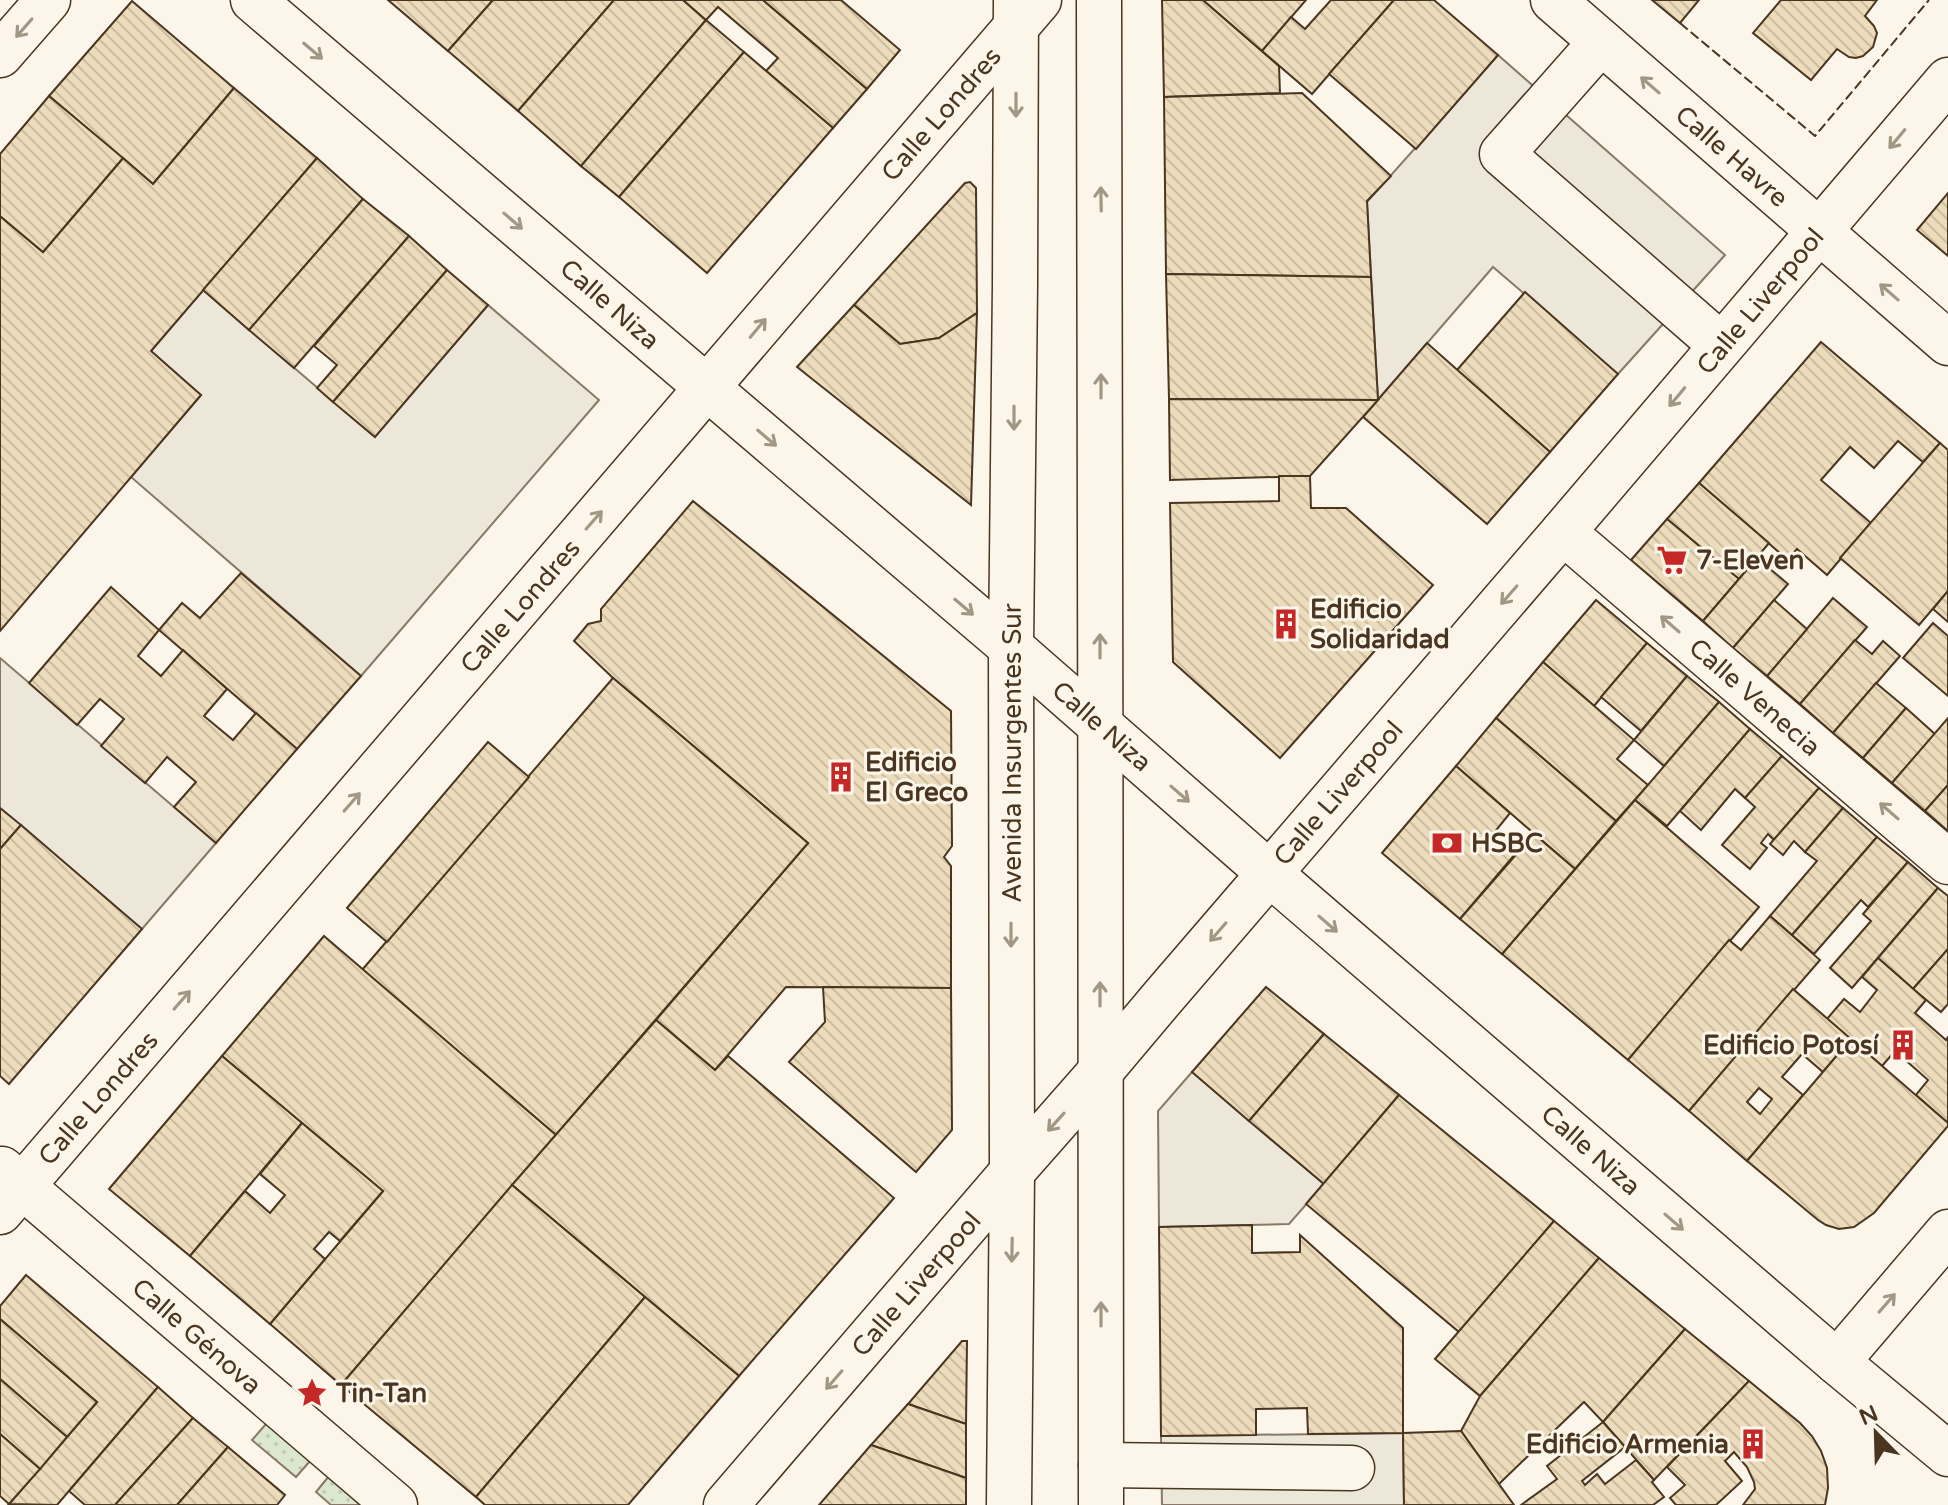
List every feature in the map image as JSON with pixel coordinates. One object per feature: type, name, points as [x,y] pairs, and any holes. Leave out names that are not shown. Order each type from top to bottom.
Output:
[{"type":"street","points":[[0,55],[48,0]]},
{"type":"street","name":"Calle Niza","points":[[253,0],[1011,647],[1269,873],[1948,1454]]},
{"type":"street","points":[[1099,0],[1102,277],[1101,1485],[1352,1468]]},
{"type":"street","name":"Calle Havre","points":[[1553,0],[1948,343]]},
{"type":"street","name":"Calle Londres","points":[[7,1188],[707,388],[1024,9]]},
{"type":"street","name":"Avenida Insurgentes Sur","points":[[1009,1505],[1011,647],[1024,9]]},
{"type":"street","points":[[1601,42],[1502,154],[1721,345]]},
{"type":"street","name":"Calle Liverpool","points":[[726,1505],[1948,80]]},
{"type":"street","name":"Calle Venecia","points":[[1563,532],[1948,862]]},
{"type":"street","name":"Calle Génova","points":[[7,1188],[395,1505]]},
{"type":"street","points":[[1837,1362],[1948,1232]]},
{"type":"green space","points":[[266,1424],[310,1461],[296,1477],[252,1440]]},
{"type":"green space","points":[[329,1476],[365,1505],[331,1505],[316,1492]]},
{"type":"shaded area","points":[[1498,55],[1725,255],[1618,374],[1493,267],[1378,400],[1367,202]]},
{"type":"shaded area","points":[[203,290],[374,436],[488,305],[599,400],[361,676],[131,477],[201,395],[151,351]]},
{"type":"shaded area","points":[[0,658],[216,843],[142,929],[0,808]]},
{"type":"shaded area","points":[[1192,1072],[1324,1184],[1289,1224],[1159,1227],[1158,1111]]},
{"type":"shaded area","points":[[1403,1433],[1404,1505],[1162,1505],[1161,1436]]},
{"type":"building","points":[[388,0],[493,0],[448,51]]},
{"type":"building","points":[[493,0],[614,0],[518,111],[448,51]]},
{"type":"building","points":[[614,0],[683,0],[706,20],[581,166],[518,111]]},
{"type":"building","points":[[683,0],[763,0],[867,89],[833,128],[766,71],[778,58],[718,7],[706,20]]},
{"type":"building","points":[[763,0],[841,0],[900,50],[867,89]]},
{"type":"building","points":[[1162,0],[1203,0],[1279,66],[1280,93],[1164,97]]},
{"type":"building","points":[[1203,0],[1306,0],[1262,51]]},
{"type":"building","points":[[1331,0],[1394,0],[1312,94],[1262,51],[1291,17],[1305,29]]},
{"type":"building","points":[[1394,0],[1434,0],[1498,55],[1416,149],[1329,74]]},
{"type":"building","points":[[1652,0],[1699,0],[1680,23]]},
{"type":"building","points":[[1781,0],[1877,0],[1865,16],[1877,33],[1873,47],[1856,58],[1837,49],[1811,80],[1753,33]]},
{"type":"building","points":[[132,1],[234,88],[153,184],[49,96]]},
{"type":"building","points":[[706,20],[744,52],[619,197],[581,166]]},
{"type":"building","points":[[744,52],[833,128],[707,273],[619,197]]},
{"type":"building","points":[[234,88],[317,158],[151,351],[201,395],[0,631],[0,216],[43,252],[123,158],[153,184]]},
{"type":"building","points":[[1302,93],[1391,176],[1367,201],[1371,277],[1166,274],[1164,97]]},
{"type":"building","points":[[49,96],[123,158],[43,252],[0,216],[0,154]]},
{"type":"building","points":[[317,158],[363,199],[249,330],[203,290]]},
{"type":"building","points":[[970,182],[976,188],[977,313],[939,338],[900,344],[854,305],[965,183]]},
{"type":"building","points":[[1948,193],[1948,256],[1917,230]]},
{"type":"building","points":[[363,199],[409,236],[294,368],[249,330]]},
{"type":"building","points":[[409,236],[447,270],[333,402],[317,388],[337,365],[314,346]]},
{"type":"building","points":[[447,270],[488,305],[375,437],[333,402]]},
{"type":"building","points":[[1166,274],[1371,277],[1378,400],[1169,399]]},
{"type":"building","points":[[1525,292],[1618,374],[1550,452],[1457,370]]},
{"type":"building","points":[[854,305],[900,344],[939,338],[977,313],[971,505],[797,367]]},
{"type":"building","points":[[1821,342],[1940,443],[1923,462],[1898,441],[1874,468],[1850,447],[1821,480],[1871,523],[1827,575],[1797,549],[1788,560],[1699,483]]},
{"type":"building","points":[[1427,343],[1550,452],[1487,524],[1363,417]]},
{"type":"building","points":[[1169,399],[1378,400],[1310,476],[1170,480]]},
{"type":"building","points":[[1940,443],[1948,450],[1948,591],[1919,625],[1840,558]]},
{"type":"building","name":"Edificio Solidaridad","points":[[1279,476],[1310,476],[1311,508],[1346,508],[1433,585],[1280,758],[1173,662],[1170,503],[1279,501]]},
{"type":"building","points":[[1699,483],[1769,543],[1739,579],[1667,519]]},
{"type":"building","name":"Edificio El Greco","points":[[693,501],[951,711],[952,846],[944,857],[951,866],[951,988],[786,987],[715,1070],[656,1020],[808,843],[613,678],[574,641],[588,624],[601,621],[601,609]]},
{"type":"building","points":[[1667,519],[1739,579],[1703,621],[1631,560]]},
{"type":"building","points":[[1757,558],[1788,584],[1733,648],[1703,621]]},
{"type":"building","points":[[241,573],[361,676],[297,749],[159,630],[182,603],[200,618]]},
{"type":"building","points":[[111,587],[159,630],[138,656],[161,676],[183,650],[227,689],[204,716],[233,740],[256,713],[297,749],[216,843],[174,807],[196,782],[167,757],[145,783],[101,746],[124,719],[100,699],[77,725],[29,683]]},
{"type":"building","points":[[1948,591],[1948,622],[1933,609]]},
{"type":"building","points":[[1833,598],[1867,627],[1800,704],[1767,676]]},
{"type":"building","points":[[1596,600],[1647,643],[1594,706],[1543,662]]},
{"type":"building","points":[[1774,600],[1807,629],[1767,676],[1733,648]]},
{"type":"building","points":[[1933,623],[1948,636],[1948,696],[1903,658]]},
{"type":"building","points":[[1855,640],[1872,654],[1883,641],[1900,656],[1833,733],[1800,704]]},
{"type":"building","points":[[1647,643],[1687,676],[1641,731],[1601,697]]},
{"type":"building","points":[[1543,662],[1634,740],[1617,759],[1648,785],[1616,821],[1496,718]]},
{"type":"building","points":[[1687,676],[1719,702],[1664,766],[1634,740]]},
{"type":"building","points":[[613,678],[808,843],[556,1135],[362,970]]},
{"type":"building","points":[[1876,683],[1906,708],[1863,758],[1833,733]]},
{"type":"building","points":[[1719,702],[1750,729],[1667,826],[1635,800]]},
{"type":"building","points":[[1906,708],[1935,734],[1892,783],[1863,758]]},
{"type":"building","points":[[1496,718],[1616,821],[1575,869],[1456,766]]},
{"type":"building","points":[[1948,718],[1948,785],[1925,811],[1892,783]]},
{"type":"building","points":[[1750,729],[1782,756],[1745,798],[1735,789],[1701,830],[1680,811]]},
{"type":"building","points":[[488,742],[529,777],[387,942],[347,908]]},
{"type":"building","points":[[1782,756],[1819,788],[1774,840],[1768,834],[1761,843],[1767,848],[1750,869],[1722,845],[1755,807],[1745,798]]},
{"type":"building","name":"HSBC","points":[[1456,766],[1510,813],[1493,834],[1516,853],[1460,919],[1382,853]]},
{"type":"building","points":[[1948,785],[1948,831],[1925,811]]},
{"type":"building","points":[[1819,788],[1843,808],[1805,852],[1794,841],[1783,855],[1770,844]]},
{"type":"building","points":[[1635,800],[1759,907],[1628,1060],[1502,954]]},
{"type":"building","points":[[0,808],[21,825],[0,849]]},
{"type":"building","points":[[1843,808],[1877,837],[1792,935],[1770,916],[1817,861],[1805,852]]},
{"type":"building","points":[[21,825],[142,929],[9,1084],[0,1076],[0,849]]},
{"type":"building","points":[[1534,834],[1575,869],[1502,954],[1460,919]]},
{"type":"building","points":[[1877,837],[1908,862],[1868,907],[1861,900],[1814,954],[1792,935]]},
{"type":"building","points":[[1908,862],[1938,888],[1852,988],[1830,968],[1871,921],[1863,914]]},
{"type":"building","points":[[1938,888],[1948,896],[1948,949],[1913,989],[1878,958]]},
{"type":"building","points":[[1770,916],[1820,960],[1689,1111],[1628,1060],[1729,940],[1741,950]]},
{"type":"building","points":[[324,936],[556,1135],[341,1385],[270,1324],[383,1191],[222,1056]]},
{"type":"building","points":[[1948,949],[1948,1004],[1941,1012],[1913,989]]},
{"type":"building","name":"Edificio Potosí","points":[[1878,958],[1926,1000],[1915,1013],[1946,1040],[1948,1037],[1948,1123],[1916,1095],[1928,1080],[1895,1051],[1882,1066],[1827,1019],[1844,999],[1860,1012],[1877,990],[1862,977]]},
{"type":"building","points":[[823,987],[951,988],[952,1130],[916,1172],[789,1062],[825,1022]]},
{"type":"building","points":[[1266,987],[1324,1034],[1249,1121],[1192,1072]]},
{"type":"building","points":[[1793,989],[1851,1039],[1823,1072],[1802,1054],[1782,1077],[1803,1095],[1747,1161],[1689,1111]],"holes":[[[1759,1088],[1772,1099],[1760,1114],[1747,1102]]]},
{"type":"building","points":[[656,1020],[715,1070],[728,1056],[894,1198],[739,1376],[512,1185]]},
{"type":"building","points":[[1324,1034],[1399,1095],[1324,1184],[1249,1121]]},
{"type":"building","points":[[1851,1039],[1948,1126],[1874,1213],[1854,1227],[1839,1229],[1818,1220],[1747,1161]]},
{"type":"building","points":[[222,1056],[302,1123],[190,1256],[109,1189]]},
{"type":"building","points":[[1399,1095],[1554,1221],[1459,1332],[1306,1204]]},
{"type":"building","points":[[302,1123],[383,1191],[340,1241],[329,1232],[314,1249],[325,1259],[270,1324],[190,1256],[245,1191],[270,1213],[285,1195],[260,1174]]},
{"type":"building","points":[[512,1185],[645,1297],[476,1497],[341,1385]]},
{"type":"building","points":[[1554,1221],[1599,1258],[1480,1396],[1435,1359]]},
{"type":"building","points":[[1252,1225],[1252,1253],[1300,1252],[1300,1235],[1403,1328],[1403,1433],[1308,1434],[1307,1408],[1256,1409],[1256,1435],[1161,1436],[1159,1227]]},
{"type":"building","points":[[1599,1258],[1685,1329],[1603,1422],[1584,1402],[1499,1484],[1461,1431],[1480,1396]]},
{"type":"building","points":[[26,1275],[158,1387],[57,1505],[9,1504],[97,1402],[0,1319],[0,1306]]},
{"type":"building","points":[[645,1297],[739,1376],[628,1505],[485,1505],[476,1497]]},
{"type":"building","points":[[0,1319],[97,1402],[67,1437],[0,1379]]},
{"type":"building","points":[[1685,1329],[1749,1381],[1654,1480],[1603,1422]]},
{"type":"building","points":[[962,1341],[967,1341],[966,1424],[908,1404]]},
{"type":"building","points":[[0,1379],[67,1437],[40,1469],[0,1434]]},
{"type":"building","name":"Edificio Armenia","points":[[1749,1381],[1812,1436],[1827,1468],[1825,1505],[1743,1505],[1755,1489],[1754,1482],[1747,1467],[1734,1452],[1725,1461],[1742,1481],[1716,1505],[1676,1505],[1670,1498],[1685,1485],[1667,1467]]},
{"type":"building","points":[[158,1387],[193,1418],[115,1505],[85,1505],[69,1491]]},
{"type":"building","points":[[908,1404],[966,1424],[966,1478],[871,1445]]},
{"type":"building","points":[[193,1418],[228,1447],[177,1505],[115,1505]]},
{"type":"building","points":[[1603,1422],[1625,1447],[1582,1481],[1585,1485],[1597,1474],[1605,1484],[1636,1460],[1664,1497],[1653,1505],[1521,1505],[1557,1479],[1547,1466]]},
{"type":"building","points":[[1461,1431],[1514,1505],[1404,1505],[1403,1433]]},
{"type":"building","points":[[0,1434],[40,1469],[9,1504],[0,1496]]},
{"type":"building","points":[[871,1445],[966,1478],[966,1505],[819,1505]]},
{"type":"building","points":[[228,1447],[285,1495],[277,1505],[177,1505]]},
{"type":"fence","points":[[1680,23],[1815,136],[1929,0]]},
{"type":"place","name":"7-Eleven","points":[[1672,560]]},
{"type":"place","name":"Edificio Solidaridad","points":[[1286,624]]},
{"type":"place","name":"Edificio El Greco","points":[[841,777]]},
{"type":"place","name":"HSBC","points":[[1447,843]]},
{"type":"place","name":"Edificio Potosí","points":[[1903,1045]]},
{"type":"place","name":"Tin-Tan","points":[[312,1393]]},
{"type":"place","name":"Edificio Armenia","points":[[1753,1444]]}]
